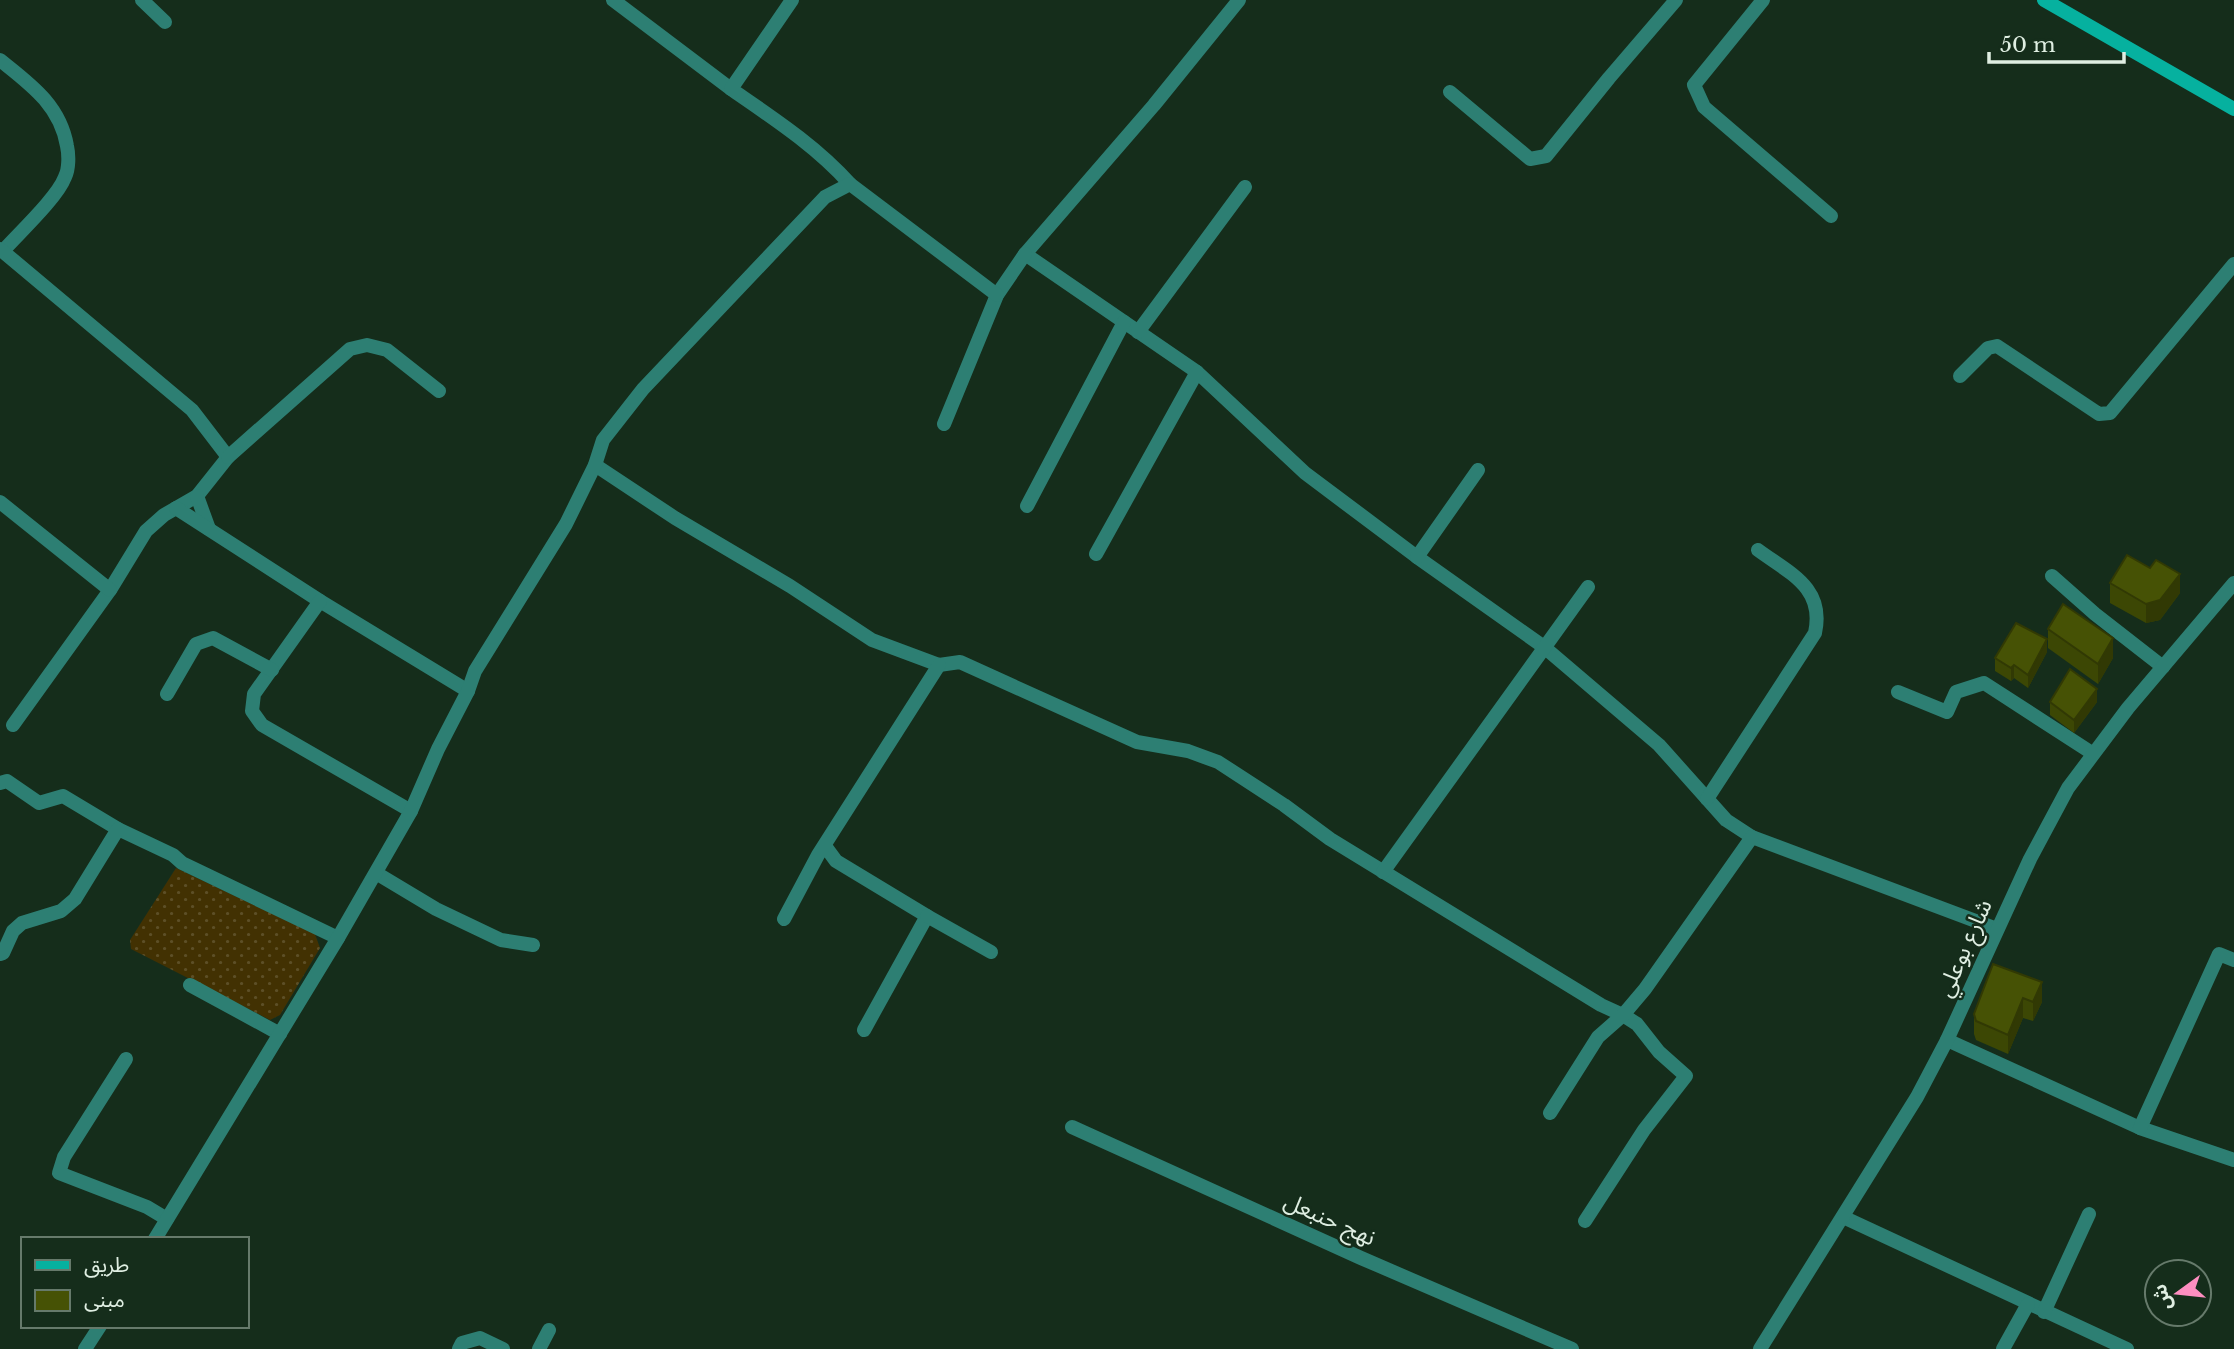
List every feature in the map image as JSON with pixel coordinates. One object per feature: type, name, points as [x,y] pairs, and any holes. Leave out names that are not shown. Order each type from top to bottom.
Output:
[{"type":"main road","points":[[2044,0],[2234,109]]},
{"type":"street","points":[[142,0],[165,22]]},
{"type":"street","points":[[613,0],[790,130],[834,166],[850,184],[997,295]]},
{"type":"street","points":[[731,89],[792,0]]},
{"type":"street","points":[[944,424],[997,295],[1025,254],[1154,105],[1239,0]]},
{"type":"street","points":[[1450,92],[1530,159],[1546,156],[1676,0]]},
{"type":"street","points":[[1763,0],[1694,85],[1704,107],[1831,216]]},
{"type":"street","points":[[0,60],[39,91],[55,110],[64,130],[69,154],[66,176],[56,191],[1,250],[192,410],[228,457]]},
{"type":"street","points":[[156,1237],[338,938],[411,811],[475,671],[566,524],[595,465],[603,440],[643,389],[825,197],[850,184]]},
{"type":"street","points":[[1138,331],[1245,187]]},
{"type":"street","points":[[1025,254],[1197,372],[1305,474],[1544,647],[1660,745],[1726,820],[1752,837],[1997,929]]},
{"type":"street","points":[[1960,376],[1988,348],[1997,346],[2099,414],[2110,413],[2234,264]]},
{"type":"street","points":[[1027,506],[1124,322]]},
{"type":"street","points":[[13,725],[110,590],[146,531],[155,522],[197,496],[228,457],[350,349],[368,345],[387,349],[439,391]]},
{"type":"street","points":[[1096,554],[1197,372]]},
{"type":"street","points":[[595,465],[872,640],[939,665],[960,662],[1137,742],[1188,751],[1218,762],[1330,839],[1601,1005],[1637,1024],[1659,1052],[1686,1076],[1644,1130],[1585,1221]]},
{"type":"street","points":[[1417,557],[1478,470]]},
{"type":"street","points":[[197,496],[209,529]]},
{"type":"street","points":[[0,502],[110,590]]},
{"type":"street","points":[[176,508],[320,601],[468,691]]},
{"type":"street","points":[[1707,799],[1815,632],[1817,624],[1813,594],[1758,550]]},
{"type":"street","points":[[2052,576],[2095,614],[2163,667]]},
{"type":"street","name":"شارع بوعلي","points":[[1760,1349],[1917,1097],[1947,1040],[2053,814],[2092,753],[2234,583]]},
{"type":"street","points":[[1383,872],[1588,587]]},
{"type":"street","points":[[320,601],[254,694],[252,711],[256,719],[411,811]]},
{"type":"street","points":[[167,694],[196,644],[213,638],[272,670]]},
{"type":"street","points":[[784,919],[818,855],[939,665]]},
{"type":"street","points":[[1898,692],[1947,712],[1956,692],[1984,683],[2092,753]]},
{"type":"street","points":[[0,783],[7,781],[39,803],[63,796],[118,829],[173,855],[182,863],[338,938]]},
{"type":"street","points":[[0,954],[3,953],[13,931],[22,923],[61,911],[75,900],[118,829]]},
{"type":"street","points":[[1550,1113],[1598,1037],[1623,1015],[1645,989],[1752,837]]},
{"type":"street","points":[[825,846],[836,861],[991,952]]},
{"type":"street","points":[[376,873],[436,909],[501,940],[533,945]]},
{"type":"street","points":[[864,1030],[927,916]]},
{"type":"street","points":[[2140,1128],[2219,954],[2234,960]]},
{"type":"street","points":[[190,985],[280,1034]]},
{"type":"street","points":[[1947,1040],[2140,1128],[2234,1160]]},
{"type":"street","points":[[126,1059],[64,1157],[59,1173],[147,1207],[167,1220]]},
{"type":"street","name":"نهج حنبعل","points":[[1072,1127],[1361,1258],[1572,1349]]},
{"type":"street","points":[[2044,1312],[2089,1214]]},
{"type":"street","points":[[1843,1217],[2127,1349]]},
{"type":"street","points":[[2003,1349],[2028,1304]]},
{"type":"street","points":[[85,1349],[99,1328]]},
{"type":"street","points":[[539,1349],[550,1330]]},
{"type":"street","points":[[459,1349],[462,1343],[480,1338],[503,1349]]},
{"type":"shaded area","points":[[176,868],[315,934],[320,948],[280,1015],[270,1020],[131,949],[130,940]]},
{"type":"building","points":[[2127,555],[2150,568],[2156,560],[2180,574],[2160,600],[2146,604],[2110,583]]},
{"type":"building","points":[[2063,604],[2113,638],[2098,664],[2048,629]]},
{"type":"building","points":[[2016,623],[2047,639],[2028,675],[2014,665],[2011,668],[1995,658]]},
{"type":"building","points":[[2070,669],[2097,689],[2074,720],[2050,702]]},
{"type":"building","points":[[1993,964],[2042,982],[2033,1002],[2023,998],[2008,1035],[1976,1021],[1974,1014]]}]
